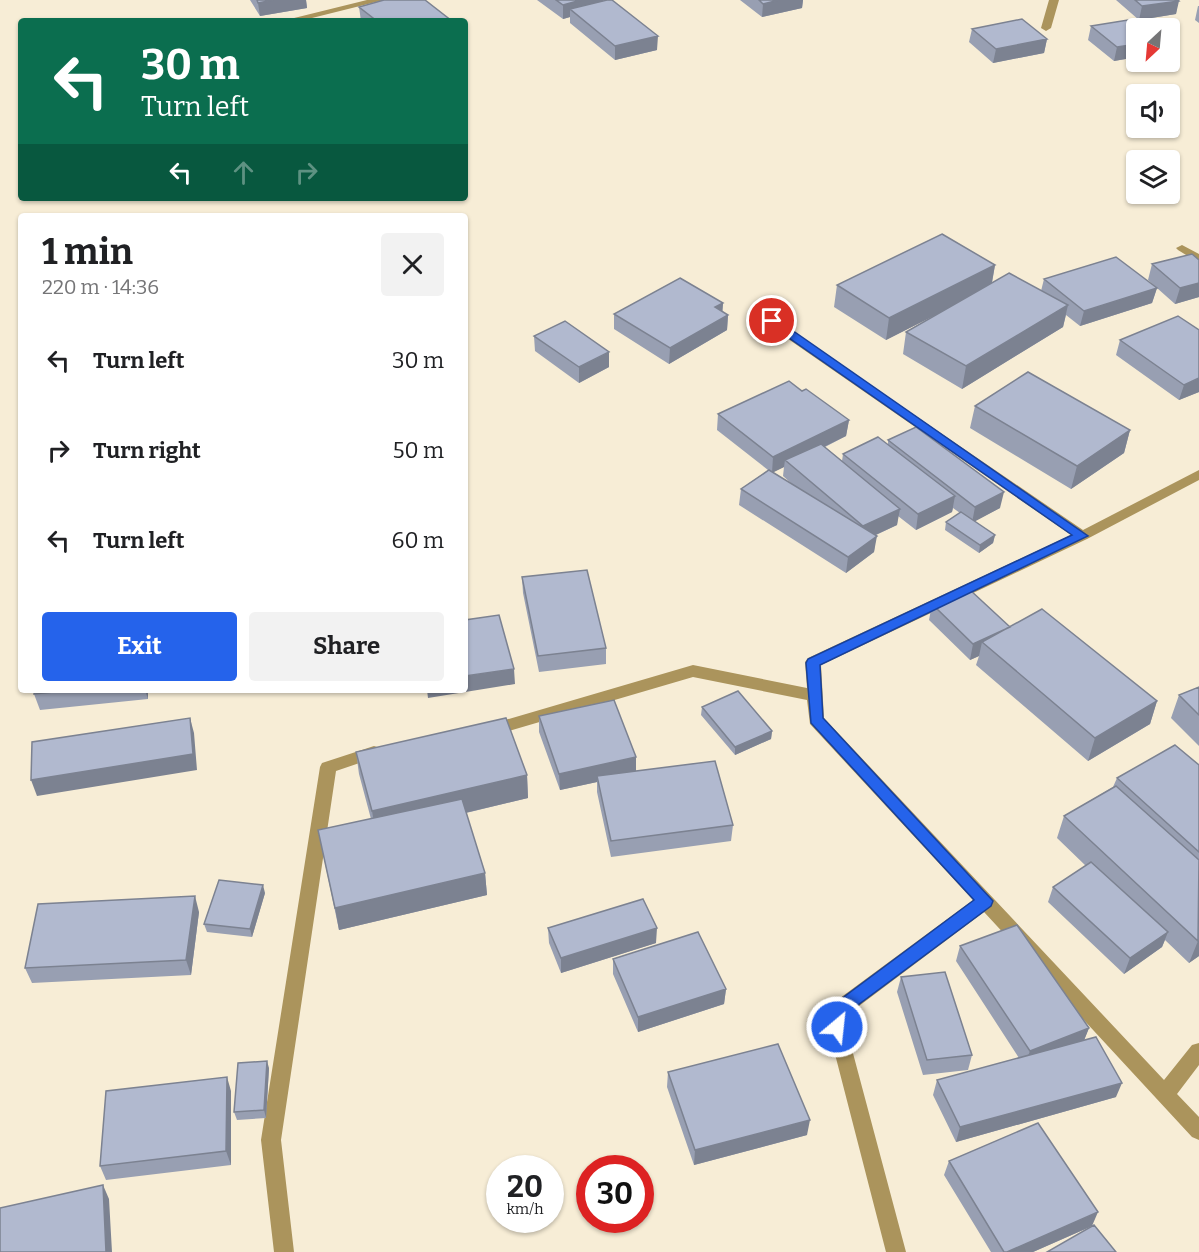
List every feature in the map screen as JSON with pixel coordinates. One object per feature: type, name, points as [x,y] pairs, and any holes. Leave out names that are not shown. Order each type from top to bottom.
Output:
[{"type":"street","points":[[300,18],[379,0]]},
{"type":"street","points":[[1046,28],[1054,0]]},
{"type":"street","points":[[1182,248],[1199,259]]},
{"type":"street","points":[[772,321],[1082,536]]},
{"type":"street","points":[[1199,474],[1082,536],[813,663],[816,720],[1199,1131]]},
{"type":"street","points":[[466,737],[693,671],[813,695]]},
{"type":"street","points":[[284,1252],[271,1140],[328,767],[364,753],[387,750]]},
{"type":"street","points":[[896,1252],[837,1027],[839,1016],[843,1007],[985,901]]},
{"type":"street","points":[[1164,1095],[1199,1051]]},
{"type":"building","points":[[257,0],[273,0],[258,3]]},
{"type":"building","points":[[384,0],[425,0],[448,18],[373,18],[359,7]]},
{"type":"building","points":[[556,0],[581,0],[563,5]]},
{"type":"building","points":[[612,0],[658,36],[615,46],[570,9]]},
{"type":"building","points":[[759,0],[779,0],[763,4]]},
{"type":"building","points":[[1135,0],[1178,0],[1179,1],[1142,6]]},
{"type":"building","points":[[1022,19],[1047,39],[996,49],[972,29]]},
{"type":"building","points":[[1126,20],[1126,46],[1117,47],[1091,26]]},
{"type":"building","points":[[942,234],[995,265],[889,318],[837,285]]},
{"type":"building","points":[[1192,254],[1199,260],[1199,283],[1180,288],[1152,264]]},
{"type":"building","points":[[1116,257],[1157,288],[1084,311],[1044,279]]},
{"type":"building","points":[[1009,273],[1068,305],[966,366],[906,332]]},
{"type":"building","points":[[680,278],[723,303],[715,307],[728,315],[670,348],[614,314]]},
{"type":"building","points":[[1178,316],[1199,330],[1199,378],[1184,385],[1120,340]]},
{"type":"building","points":[[565,321],[609,352],[579,367],[534,336]]},
{"type":"building","points":[[1028,372],[1130,430],[1077,466],[975,406]]},
{"type":"building","points":[[789,381],[802,391],[806,389],[849,420],[773,457],[718,414]]},
{"type":"building","points":[[916,427],[1004,492],[975,507],[888,440]]},
{"type":"building","points":[[878,437],[955,496],[918,514],[843,454]]},
{"type":"building","points":[[821,444],[900,509],[863,526],[785,460]]},
{"type":"building","points":[[769,470],[877,536],[848,557],[741,489]]},
{"type":"building","points":[[961,512],[995,535],[980,545],[946,522]]},
{"type":"building","points":[[587,570],[606,648],[538,656],[522,577]]},
{"type":"building","points":[[969,589],[1010,627],[973,644],[932,604]]},
{"type":"building","points":[[1042,609],[1157,701],[1095,738],[982,642]]},
{"type":"building","points":[[499,615],[514,669],[468,676],[468,620]]},
{"type":"building","points":[[1199,687],[1199,715],[1179,695]]},
{"type":"building","points":[[738,691],[772,731],[735,747],[702,707]]},
{"type":"building","points":[[614,700],[636,757],[559,774],[539,716]]},
{"type":"building","points":[[190,718],[193,754],[31,780],[32,742]]},
{"type":"building","points":[[506,718],[527,775],[372,811],[356,752]]},
{"type":"building","points":[[1175,745],[1199,765],[1199,852],[1117,778]]},
{"type":"building","points":[[715,761],[733,825],[611,841],[597,776]]},
{"type":"building","points":[[1116,786],[1199,860],[1198,941],[1064,816]]},
{"type":"building","points":[[462,799],[485,873],[335,908],[318,830]]},
{"type":"building","points":[[1091,862],[1168,932],[1130,958],[1053,887]]},
{"type":"building","points":[[219,880],[263,885],[250,929],[204,924]]},
{"type":"building","points":[[195,896],[186,960],[25,968],[38,904]]},
{"type":"building","points":[[643,899],[657,928],[561,958],[548,928]]},
{"type":"building","points":[[1017,925],[1089,1028],[1030,1051],[960,946]]},
{"type":"building","points":[[698,932],[726,989],[638,1017],[613,959]]},
{"type":"building","points":[[945,972],[972,1055],[927,1060],[901,977]]},
{"type":"building","points":[[1096,1037],[1122,1083],[960,1127],[937,1080]]},
{"type":"building","points":[[778,1044],[810,1120],[695,1150],[668,1072]]},
{"type":"building","points":[[267,1061],[264,1110],[234,1112],[238,1063]]},
{"type":"building","points":[[227,1077],[226,1151],[100,1166],[106,1091]]},
{"type":"building","points":[[1038,1123],[1098,1212],[1004,1252],[949,1161]]},
{"type":"building","points":[[103,1185],[106,1252],[0,1252],[0,1208]]},
{"type":"building","points":[[1094,1225],[1116,1252],[1047,1252]]},
{"type":"route","points":[[772,321],[1082,536],[813,663],[816,720],[985,901],[843,1007],[837,1027]]}]
